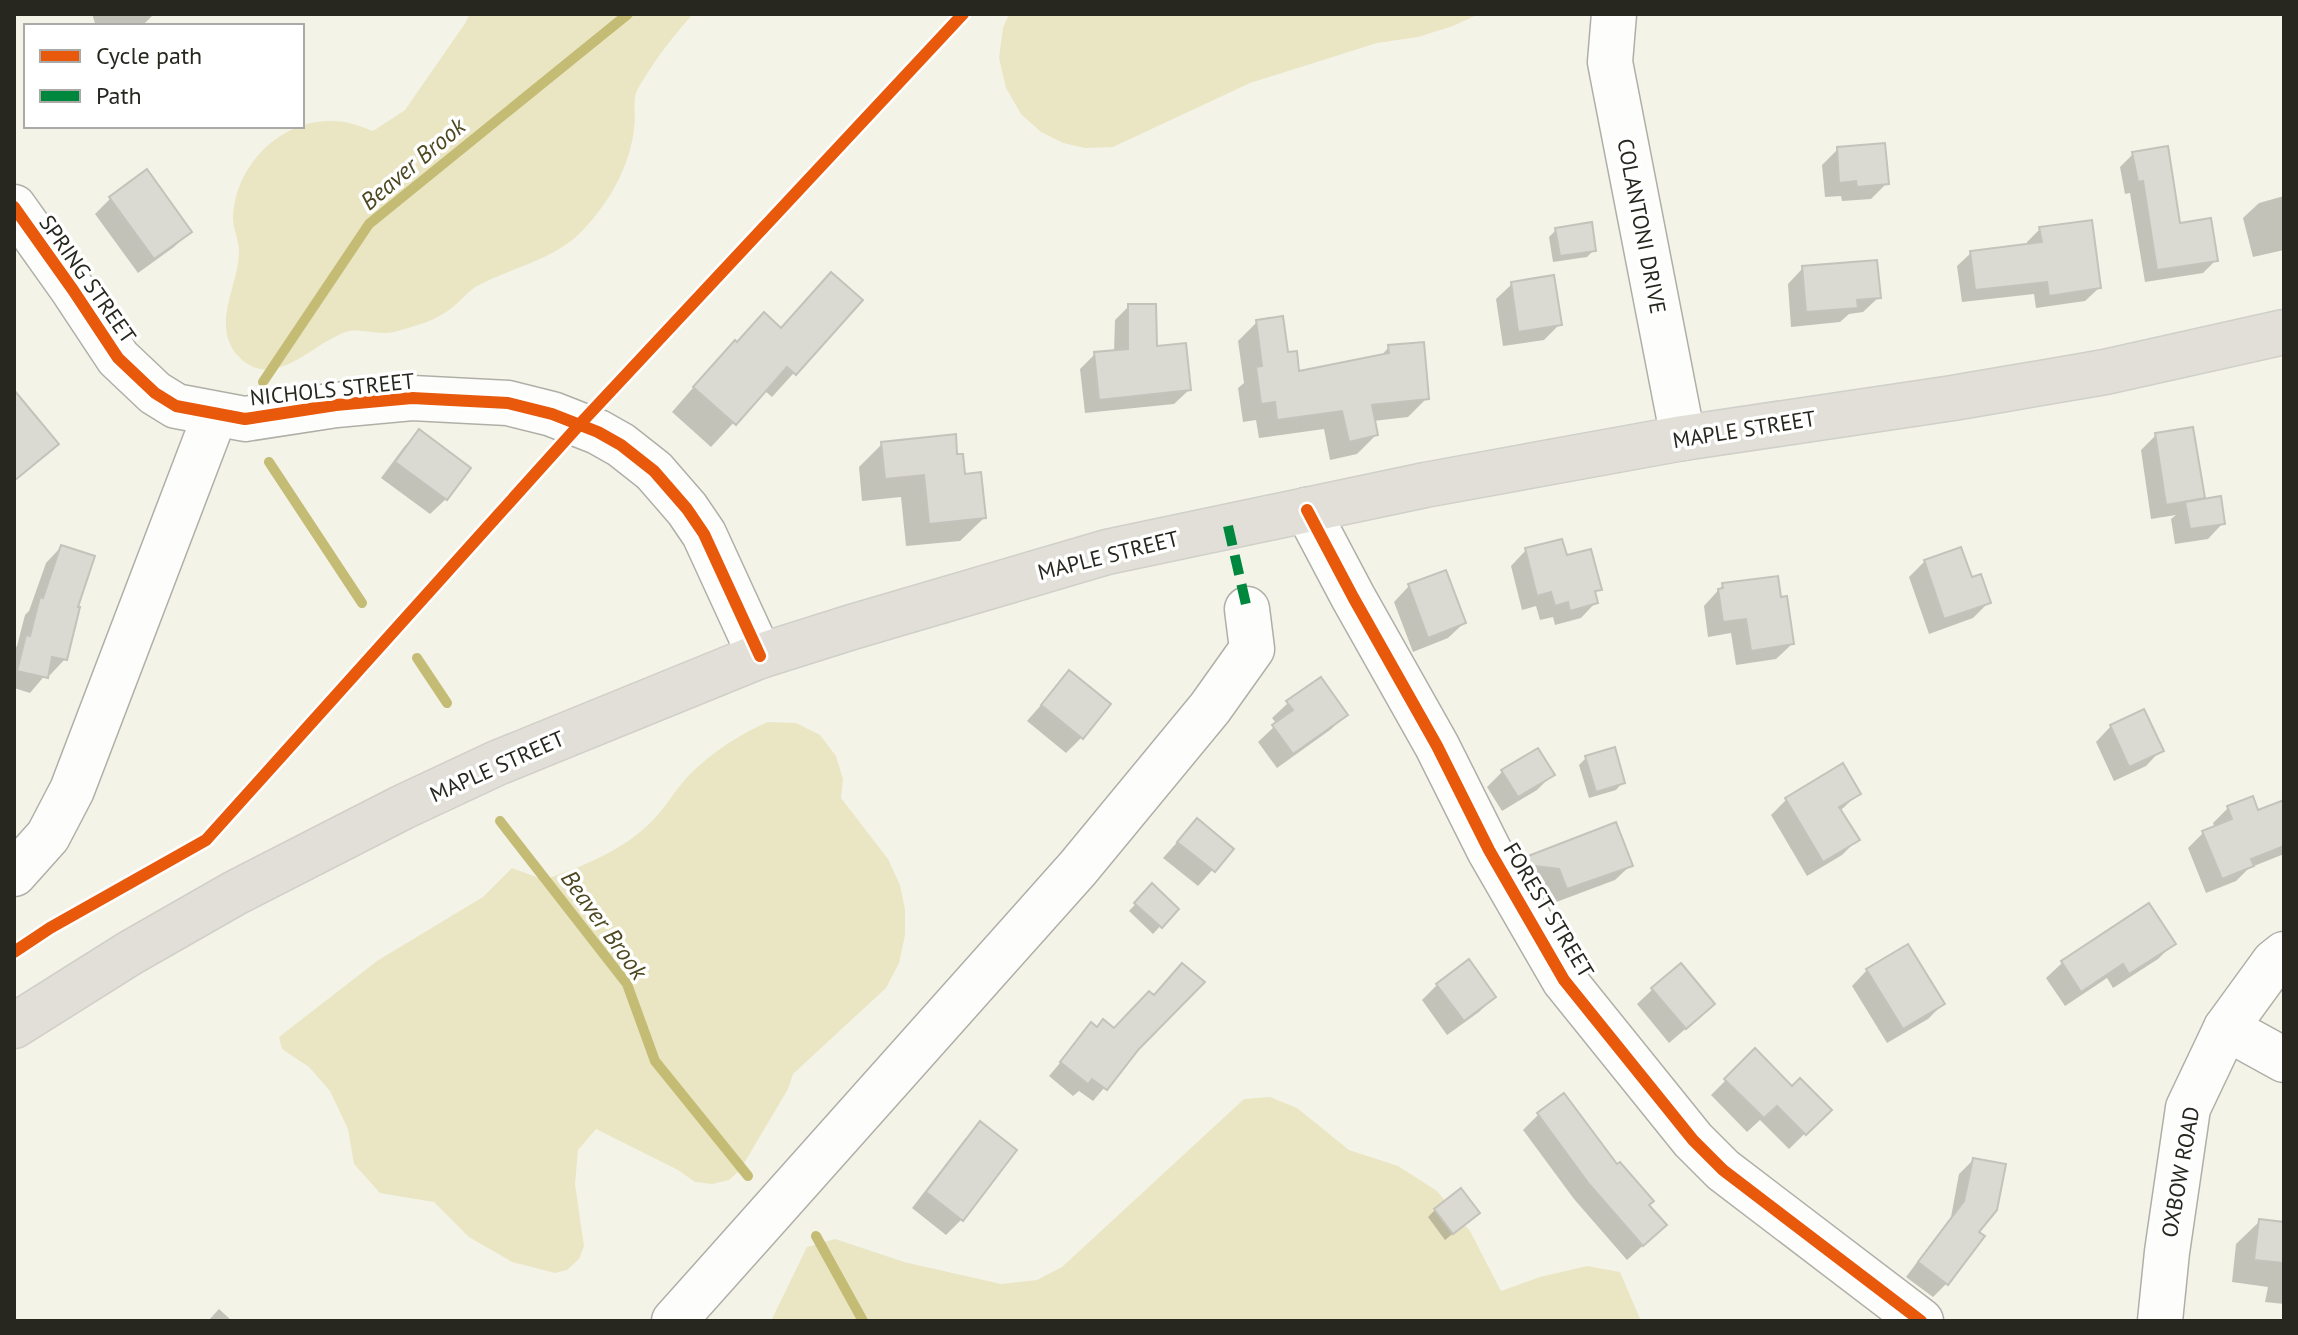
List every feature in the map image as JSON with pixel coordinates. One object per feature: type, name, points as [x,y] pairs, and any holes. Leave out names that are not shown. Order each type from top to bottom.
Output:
[{"type":"main road","name":"MAPLE STREET","points":[[14,1026],[130,953],[328,844],[497,763],[760,656],[1107,552],[1425,485],[1683,438],[2105,372],[2284,332]]},
{"type":"street","name":"COLANTONI DRIVE","points":[[1614,14],[1610,62],[1683,438]]},
{"type":"street","name":"SPRING STREET","points":[[14,207],[118,358],[155,393],[176,406],[215,415]]},
{"type":"street","name":"NICHOLS STREET","points":[[215,415],[245,419],[336,405],[412,398],[508,403],[552,414],[598,432],[621,445],[654,471],[687,509],[704,534],[760,656]]},
{"type":"street","points":[[14,874],[48,836],[72,790],[215,415]]},
{"type":"street","name":"FOREST STREET","points":[[1307,510],[1437,746],[1489,850],[1564,980],[1693,1140],[1723,1170],[1921,1321]]},
{"type":"street","points":[[674,1321],[1078,868],[1210,708],[1252,649],[1247,609]]},
{"type":"street","name":"OXBOW ROAD","points":[[2160,1321],[2188,1108],[2226,1028],[2274,962],[2284,954]]},
{"type":"street","points":[[2226,1028],[2284,1060]]},
{"type":"shaded area","points":[[469,14],[693,14],[662,52],[638,89],[632,143],[623,170],[601,208],[572,240],[546,256],[477,286],[440,316],[426,322],[388,333],[346,332],[278,368],[265,370],[251,366],[238,356],[230,344],[226,318],[238,264],[238,242],[233,220],[236,196],[252,163],[264,148],[295,128],[332,121],[373,131],[405,110]]},
{"type":"shaded area","points":[[1009,14],[1479,14],[1418,37],[1377,43],[1250,83],[1113,147],[1085,148],[1063,143],[1041,132],[1021,114],[1006,88],[999,58],[1003,28]]},
{"type":"shaded area","points":[[768,722],[796,723],[820,735],[836,756],[843,779],[841,798],[888,859],[900,885],[905,909],[905,935],[899,963],[886,988],[793,1074],[788,1089],[740,1170],[729,1180],[712,1184],[695,1182],[678,1170],[596,1129],[578,1150],[575,1184],[584,1246],[579,1259],[567,1270],[555,1273],[512,1262],[469,1237],[434,1202],[380,1193],[354,1164],[348,1129],[330,1091],[309,1067],[282,1049],[279,1037],[377,961],[483,897],[512,868],[544,880],[611,852],[653,820],[699,765],[737,738]]},
{"type":"shaded area","points":[[1270,1097],[1297,1108],[1349,1150],[1398,1166],[1437,1191],[1470,1231],[1501,1291],[1540,1277],[1587,1266],[1620,1272],[1641,1321],[771,1321],[807,1247],[835,1239],[904,1262],[1001,1284],[1037,1280],[1062,1267],[1244,1099]]},
{"type":"building","points":[[1885,143],[1889,184],[1857,187],[1856,181],[1839,183],[1837,147]]},
{"type":"building","points":[[2168,146],[2180,223],[2211,218],[2218,261],[2157,270],[2143,181],[2138,182],[2132,152]]},
{"type":"building","points":[[147,169],[192,232],[154,259],[109,197]]},
{"type":"building","points":[[2092,220],[2101,288],[2049,296],[2047,282],[1975,290],[1970,251],[2042,242],[2039,227]]},
{"type":"building","points":[[1592,222],[1596,251],[1560,256],[1555,228]]},
{"type":"building","points":[[1877,260],[1881,298],[1857,300],[1858,308],[1806,312],[1802,266]]},
{"type":"building","points":[[831,272],[863,300],[796,375],[787,367],[736,425],[693,387],[764,312],[781,328]]},
{"type":"building","points":[[1554,275],[1562,325],[1518,332],[1511,282]]},
{"type":"building","points":[[1128,304],[1156,304],[1157,346],[1186,343],[1191,390],[1099,400],[1094,352],[1128,349]]},
{"type":"building","points":[[1283,316],[1288,352],[1297,351],[1299,371],[1389,353],[1388,345],[1424,342],[1429,399],[1372,405],[1378,435],[1349,442],[1342,411],[1277,420],[1275,402],[1261,404],[1256,367],[1262,366],[1256,320]]},
{"type":"building","points":[[14,390],[59,444],[14,481]]},
{"type":"building","points":[[2193,427],[2205,498],[2166,505],[2155,433]]},
{"type":"building","points":[[419,429],[471,468],[447,500],[395,462]]},
{"type":"building","points":[[956,434],[957,454],[963,454],[965,474],[981,472],[986,518],[929,524],[924,475],[885,479],[881,442]]},
{"type":"building","points":[[2221,496],[2225,524],[2190,529],[2185,502]]},
{"type":"building","points":[[1562,539],[1567,555],[1591,549],[1602,590],[1595,591],[1598,603],[1570,611],[1568,602],[1555,606],[1551,592],[1537,596],[1525,548]]},
{"type":"building","points":[[61,545],[95,556],[78,607],[67,660],[52,657],[48,678],[17,671],[26,635],[30,636],[40,597],[43,598]]},
{"type":"building","points":[[1961,547],[1972,577],[1981,574],[1991,603],[1944,619],[1924,560]]},
{"type":"building","points":[[1446,570],[1466,623],[1428,638],[1408,584]]},
{"type":"building","points":[[1778,576],[1781,597],[1787,596],[1794,644],[1751,651],[1746,619],[1723,622],[1718,589],[1723,588],[1722,583]]},
{"type":"building","points":[[1069,670],[1111,704],[1083,739],[1041,705]]},
{"type":"building","points":[[1321,677],[1348,715],[1293,754],[1272,725],[1293,710],[1286,701]]},
{"type":"building","points":[[2144,709],[2164,751],[2129,767],[2110,725]]},
{"type":"building","points":[[1615,747],[1625,783],[1596,792],[1585,756]]},
{"type":"building","points":[[1538,748],[1555,775],[1518,797],[1501,770]]},
{"type":"building","points":[[1843,763],[1861,794],[1839,807],[1860,840],[1823,862],[1785,798]]},
{"type":"building","points":[[2253,796],[2258,810],[2284,800],[2284,846],[2251,859],[2254,866],[2222,879],[2202,831],[2232,819],[2227,806]]},
{"type":"building","points":[[1197,818],[1234,849],[1215,872],[1177,842]]},
{"type":"building","points":[[1616,822],[1633,866],[1567,889],[1559,869],[1526,865],[1523,858]]},
{"type":"building","points":[[1152,883],[1179,909],[1162,928],[1134,903]]},
{"type":"building","points":[[2149,903],[2176,944],[2129,974],[2123,964],[2081,992],[2061,961]]},
{"type":"building","points":[[1908,944],[1945,1004],[1903,1029],[1866,969]]},
{"type":"building","points":[[1469,959],[1496,997],[1464,1021],[1436,984]]},
{"type":"building","points":[[1182,963],[1205,982],[1139,1049],[1107,1090],[1092,1079],[1088,1084],[1060,1062],[1091,1022],[1097,1027],[1103,1019],[1114,1028],[1149,991],[1154,995]]},
{"type":"building","points":[[1681,963],[1715,1004],[1686,1029],[1651,988]]},
{"type":"building","points":[[1755,1048],[1792,1086],[1800,1078],[1832,1110],[1806,1135],[1777,1106],[1764,1118],[1724,1079]]},
{"type":"building","points":[[1564,1093],[1617,1164],[1620,1162],[1654,1201],[1649,1205],[1667,1225],[1643,1246],[1589,1184],[1537,1113]]},
{"type":"building","points":[[980,1121],[1017,1150],[963,1221],[926,1192]]},
{"type":"building","points":[[1973,1158],[2006,1164],[1997,1210],[1979,1232],[1985,1236],[1948,1285],[1918,1262],[1964,1201]]},
{"type":"building","points":[[1461,1188],[1480,1213],[1453,1234],[1434,1209]]},
{"type":"building","points":[[2259,1219],[2284,1222],[2284,1263],[2254,1260]]},
{"type":"waterway","name":"Beaver Brook","points":[[263,382],[369,224],[628,14]]},
{"type":"waterway","name":"Beaver Brook","points":[[269,462],[362,603]]},
{"type":"waterway","name":"Beaver Brook","points":[[417,658],[447,703]]},
{"type":"waterway","name":"Beaver Brook","points":[[500,821],[627,984],[655,1061],[748,1176]]},
{"type":"waterway","name":"Beaver Brook","points":[[816,1236],[863,1321]]},
{"type":"marked path","points":[[1228,526],[1247,609]]},
{"type":"cycle path","points":[[14,952],[50,928],[206,840],[580,424],[963,14]]},
{"type":"cycle path","points":[[14,207],[118,358],[155,393],[176,406],[245,419],[336,405],[412,398],[508,403],[552,414],[598,432],[621,445],[654,471],[704,534],[760,656]]},
{"type":"cycle path","points":[[1307,510],[1437,746],[1489,850],[1564,980],[1693,1140],[1723,1170],[1921,1321]]}]
